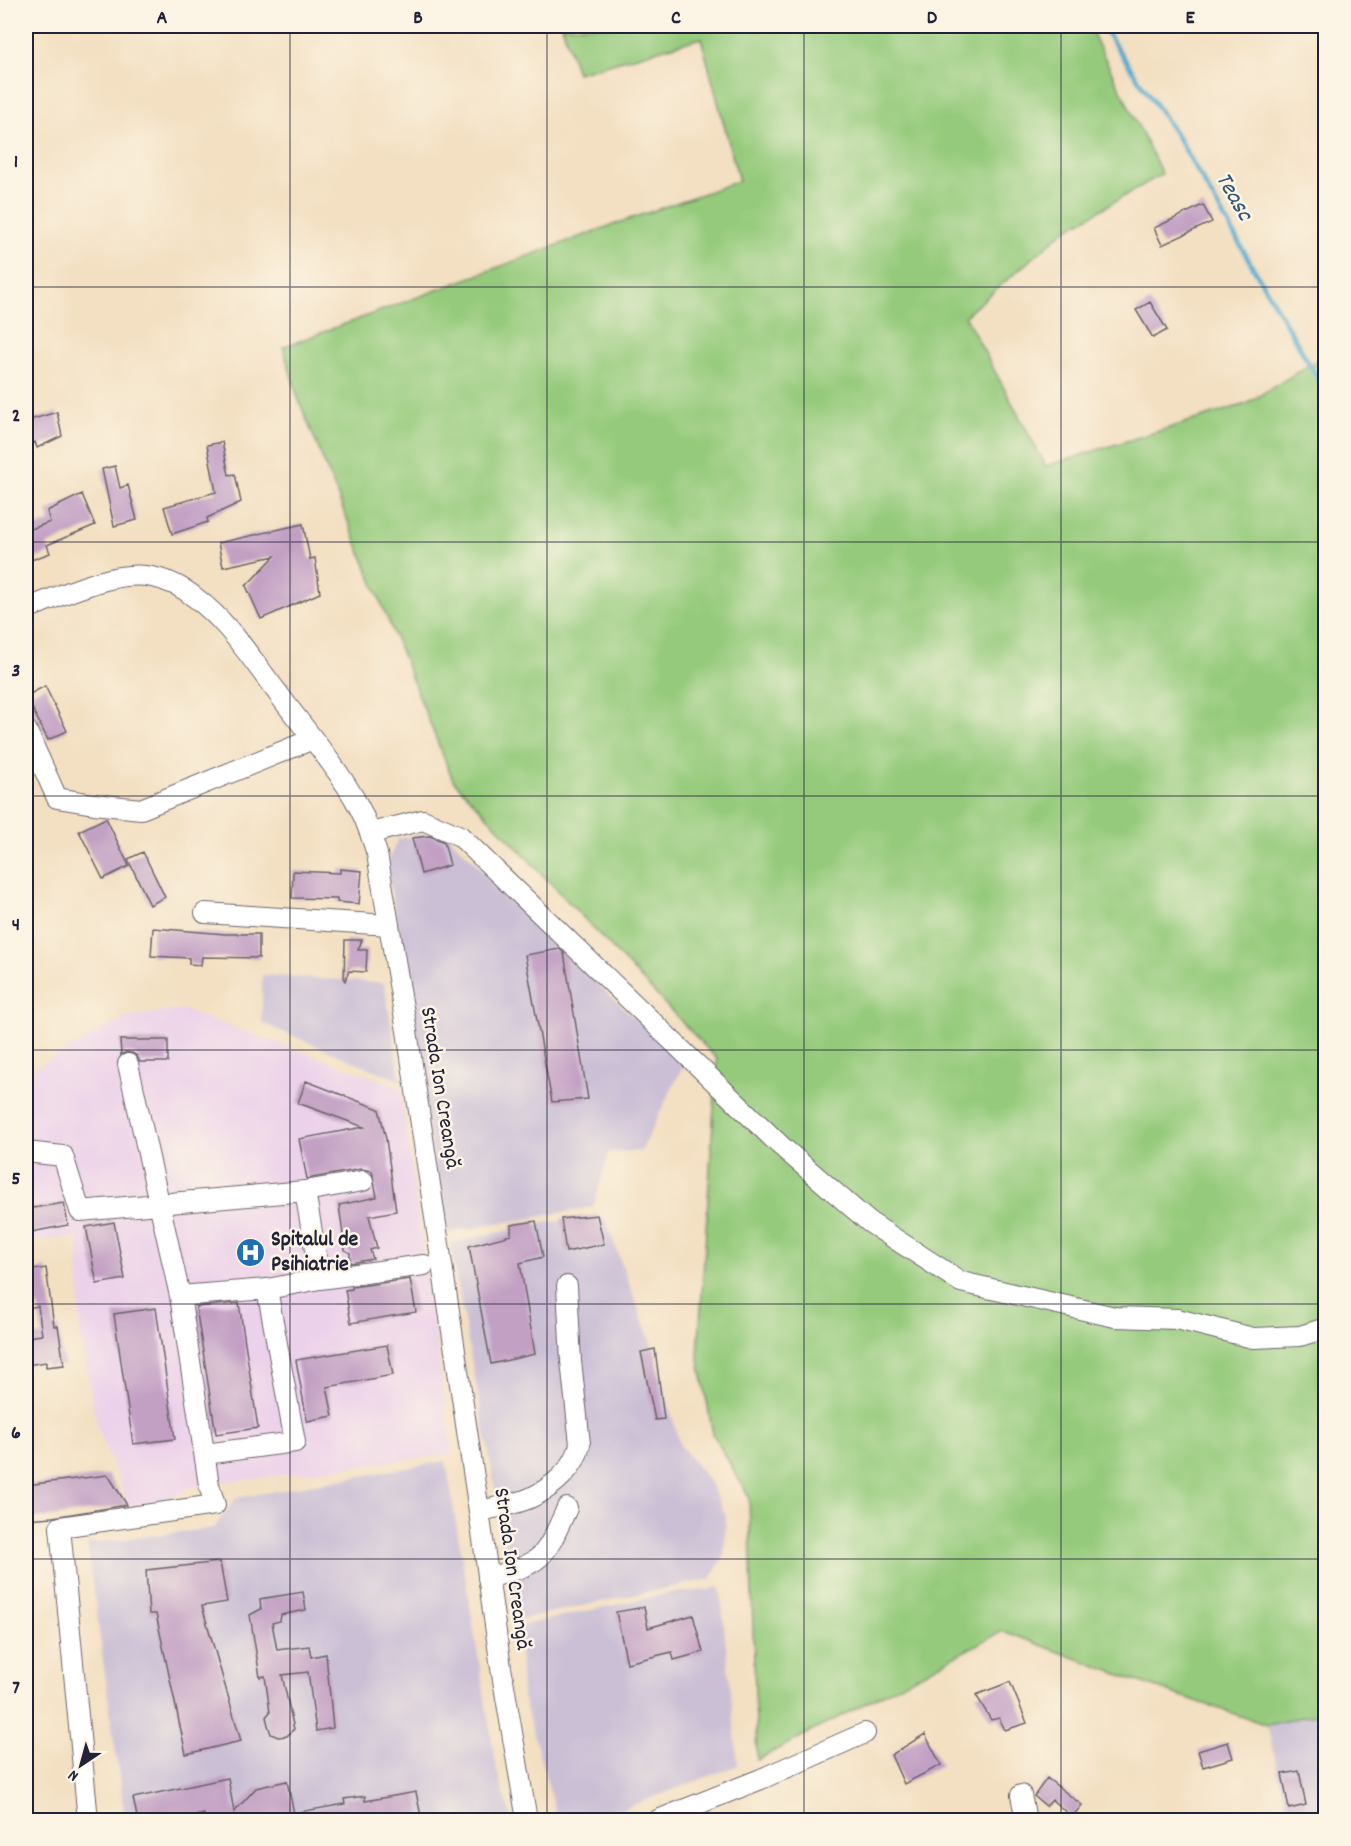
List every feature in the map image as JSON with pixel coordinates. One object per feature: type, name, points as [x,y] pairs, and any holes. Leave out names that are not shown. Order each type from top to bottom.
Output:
[{"type":"street","name":"Strada Ion Creangă","points":[[26,607],[101,582],[127,576],[152,577],[174,584],[198,599],[231,632],[313,739],[360,808],[377,854],[407,1031],[501,1668],[527,1821]]},
{"type":"street","points":[[26,729],[57,798],[141,808],[313,739]]},
{"type":"street","points":[[370,833],[423,820],[460,836],[781,1146],[869,1222],[961,1282],[1115,1317],[1177,1319],[1253,1338],[1300,1336],[1326,1328]]},
{"type":"street","points":[[204,913],[389,925]]},
{"type":"street","points":[[88,1821],[60,1527],[215,1505],[209,1485],[180,1296],[128,1064]]},
{"type":"street","points":[[26,1152],[63,1156],[80,1211],[305,1191],[363,1180]]},
{"type":"street","points":[[305,1191],[320,1279]]},
{"type":"street","points":[[180,1296],[267,1289],[320,1279],[424,1265]]},
{"type":"street","points":[[479,1511],[529,1498],[543,1490],[571,1467],[578,1456],[580,1444],[571,1361],[567,1286]]},
{"type":"street","points":[[205,1454],[295,1442],[267,1289]]},
{"type":"street","points":[[488,1578],[526,1567],[538,1560],[547,1550],[567,1508]]},
{"type":"street","points":[[658,1821],[865,1733]]},
{"type":"street","points":[[1021,1795],[1026,1821]]},
{"type":"shaded area","points":[[443,831],[600,986],[684,1064],[641,1151],[609,1152],[593,1207],[445,1233],[387,864],[398,839]]},
{"type":"shaded area","points":[[262,975],[384,983],[401,1081],[262,1023]]},
{"type":"shaded area","name":"Spitalul de Psihiatrie","points":[[181,1009],[400,1087],[452,1454],[195,1486],[132,1514],[97,1426],[80,1329],[78,1237],[26,1241],[26,1073],[126,1017]]},
{"type":"shaded area","points":[[605,1219],[651,1343],[680,1445],[709,1481],[726,1516],[724,1556],[710,1579],[519,1619],[450,1243],[548,1222]]},
{"type":"shaded area","points":[[446,1461],[497,1771],[512,1820],[125,1820],[87,1544],[214,1528],[236,1498]]},
{"type":"shaded area","points":[[720,1586],[738,1765],[594,1820],[558,1820],[522,1694],[519,1626],[670,1593],[708,1590]]},
{"type":"shaded area","points":[[1325,1712],[1325,1820],[1289,1820],[1267,1725]]},
{"type":"green space","points":[[562,26],[1089,26],[1162,174],[1064,231],[965,316],[1046,466],[1246,404],[1325,355],[1325,1712],[1267,1725],[1134,1680],[1003,1631],[757,1760],[749,1497],[713,1434],[698,1355],[717,1059],[453,780],[298,398],[283,347],[601,229],[739,181],[701,38],[577,73]]},
{"type":"building","points":[[1203,205],[1212,222],[1162,245],[1154,228]]},
{"type":"building","points":[[1150,302],[1167,330],[1153,338],[1136,310]]},
{"type":"building","points":[[57,412],[62,436],[37,448],[35,442],[26,446],[26,421]]},
{"type":"building","points":[[222,442],[229,475],[235,474],[241,502],[207,518],[208,522],[172,534],[164,507],[216,492],[207,445]]},
{"type":"building","points":[[115,466],[120,488],[128,485],[137,520],[114,526],[102,469]]},
{"type":"building","points":[[82,494],[95,525],[47,545],[50,553],[26,562],[26,531],[50,522],[47,511]]},
{"type":"building","points":[[303,524],[310,559],[315,558],[320,593],[261,619],[246,586],[275,556],[223,567],[218,543]]},
{"type":"building","points":[[45,686],[67,731],[48,740],[26,696]]},
{"type":"building","points":[[106,818],[129,866],[103,879],[79,831]]},
{"type":"building","points":[[430,836],[444,842],[450,865],[421,874],[412,838]]},
{"type":"building","points":[[143,852],[165,897],[150,905],[128,859]]},
{"type":"building","points":[[340,869],[362,871],[359,904],[337,902],[337,899],[292,898],[293,871],[340,873]]},
{"type":"building","points":[[153,928],[225,934],[259,934],[259,958],[202,957],[201,965],[189,964],[189,958],[151,956]]},
{"type":"building","points":[[345,940],[362,940],[358,950],[367,950],[366,972],[349,971],[345,981],[344,980]]},
{"type":"building","points":[[560,949],[564,953],[588,1099],[552,1102],[525,955]]},
{"type":"building","points":[[120,1040],[168,1040],[168,1062],[140,1062],[132,1053],[126,1052],[121,1055]]},
{"type":"building","points":[[306,1081],[379,1109],[386,1139],[396,1211],[369,1216],[377,1248],[370,1250],[373,1259],[350,1263],[350,1253],[345,1250],[339,1205],[377,1197],[372,1171],[361,1169],[307,1179],[299,1139],[364,1127],[298,1103]]},
{"type":"building","points":[[64,1203],[68,1225],[26,1233],[26,1209]]},
{"type":"building","points":[[597,1215],[604,1244],[566,1252],[561,1219]]},
{"type":"building","points":[[536,1221],[543,1257],[520,1263],[535,1354],[491,1364],[469,1246],[511,1235],[511,1225]]},
{"type":"building","points":[[114,1222],[125,1279],[97,1284],[86,1227]]},
{"type":"building","points":[[46,1268],[54,1326],[58,1326],[64,1365],[46,1367],[46,1362],[26,1365],[26,1337],[42,1335],[38,1306],[26,1308],[26,1271]]},
{"type":"building","points":[[410,1279],[416,1312],[351,1323],[345,1290]]},
{"type":"building","points":[[239,1303],[258,1428],[216,1434],[196,1307]]},
{"type":"building","points":[[156,1308],[175,1439],[133,1444],[114,1314]]},
{"type":"building","points":[[387,1345],[393,1375],[327,1387],[333,1416],[307,1421],[296,1360]]},
{"type":"building","points":[[655,1349],[664,1419],[655,1420],[641,1352]]},
{"type":"building","points":[[108,1475],[127,1505],[26,1519],[26,1485]]},
{"type":"building","points":[[220,1562],[227,1602],[202,1606],[241,1741],[186,1754],[156,1614],[149,1614],[146,1570]]},
{"type":"building","points":[[303,1592],[306,1610],[281,1615],[280,1621],[272,1623],[277,1650],[309,1646],[311,1657],[326,1654],[333,1728],[316,1731],[308,1672],[282,1675],[294,1729],[287,1736],[278,1737],[271,1734],[266,1717],[270,1712],[265,1676],[260,1677],[250,1615],[261,1609],[260,1599]]},
{"type":"building","points":[[644,1607],[648,1628],[693,1615],[703,1652],[674,1660],[672,1652],[627,1663],[616,1612]]},
{"type":"building","points":[[1010,1682],[1027,1723],[1005,1730],[999,1718],[991,1720],[976,1695]]},
{"type":"building","points":[[925,1734],[941,1765],[904,1784],[891,1755]]},
{"type":"building","points":[[1228,1742],[1233,1758],[1203,1767],[1198,1751]]},
{"type":"building","points":[[1299,1771],[1306,1805],[1289,1809],[1282,1774]]},
{"type":"building","points":[[228,1778],[234,1812],[256,1788],[287,1781],[294,1813],[345,1804],[344,1799],[365,1796],[365,1801],[416,1792],[422,1821],[204,1821],[204,1814],[174,1821],[138,1821],[133,1798]]},
{"type":"building","points":[[1047,1778],[1082,1805],[1072,1817],[1052,1800],[1046,1806],[1034,1796]]},
{"type":"waterway","name":"Teasc","points":[[1102,26],[1177,136],[1326,393]]},
{"type":"place","name":"Spitalul de Psihiatrie","points":[[250,1253]]}]
